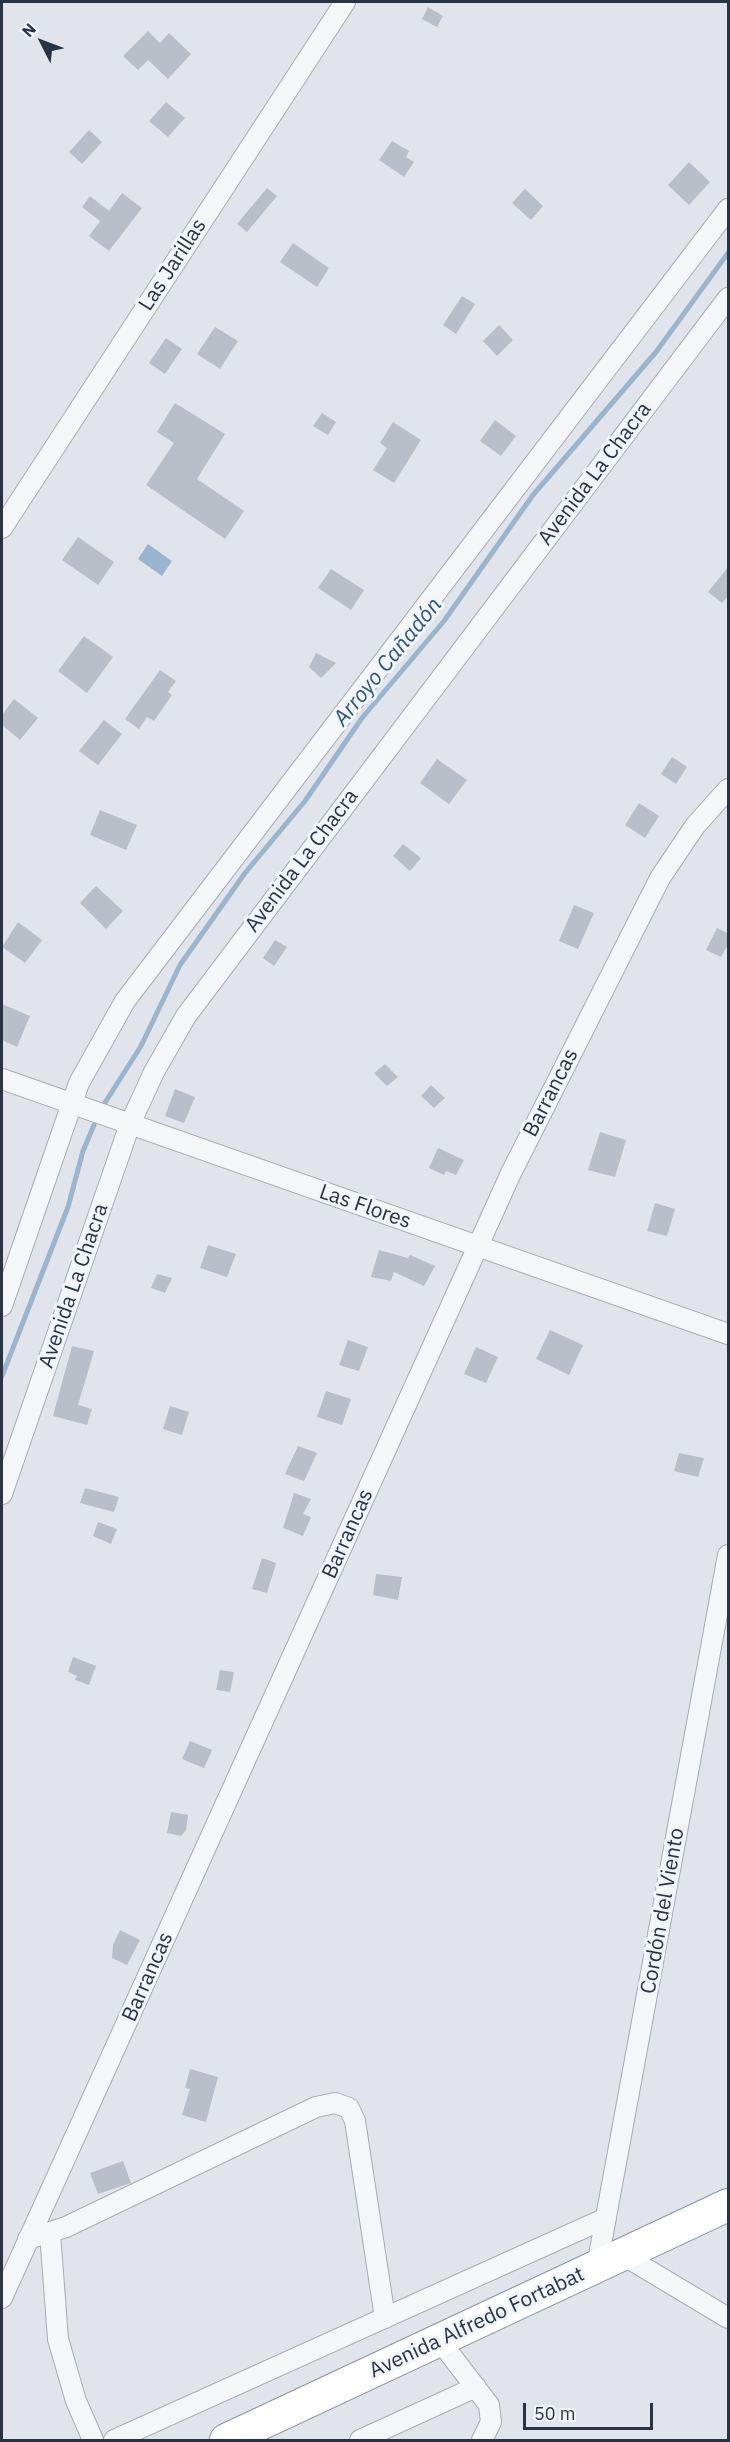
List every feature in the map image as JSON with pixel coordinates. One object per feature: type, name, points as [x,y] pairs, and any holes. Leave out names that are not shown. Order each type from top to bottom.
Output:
[{"type":"highway","name":"Avenida Alfredo Fortabat","points":[[225,2440],[440,2342],[729,2205]]},
{"type":"street","name":"Las Jarillas","points":[[2,528],[345,2]]},
{"type":"street","points":[[2,1306],[71,1104],[107,1030],[147,971],[729,209]]},
{"type":"street","name":"Avenida La Chacra","points":[[2,1494],[130,1124],[154,1072],[204,990],[729,298]]},
{"type":"street","name":"Barrancas","points":[[2,2298],[530,1133],[660,878],[695,826],[729,789]]},
{"type":"street","name":"Las Flores","points":[[2,1079],[729,1334]]},
{"type":"street","name":"Cordón del Viento","points":[[610,2260],[606,2218],[729,1555]]},
{"type":"street","points":[[28,2240],[66,2228],[316,2107],[335,2103],[349,2108],[355,2121],[385,2318]]},
{"type":"street","points":[[114,2440],[606,2218]]},
{"type":"street","points":[[50,2233],[58,2339],[76,2402],[93,2440]]},
{"type":"street","points":[[610,2260],[729,2318]]},
{"type":"street","points":[[440,2342],[489,2405],[491,2422],[482,2440]]},
{"type":"street","points":[[360,2440],[476,2387]]},
{"type":"water","points":[[148,544],[172,561],[162,576],[138,559]]},
{"type":"building","points":[[428,7],[443,16],[437,27],[422,19]]},
{"type":"building","points":[[148,31],[160,43],[169,33],[191,54],[168,79],[148,60],[138,70],[123,56]]},
{"type":"building","points":[[166,102],[185,118],[168,137],[149,121]]},
{"type":"building","points":[[89,130],[102,142],[82,164],[69,152]]},
{"type":"building","points":[[392,141],[409,151],[406,157],[414,162],[404,177],[379,160]]},
{"type":"building","points":[[689,162],[710,182],[689,205],[668,185]]},
{"type":"building","points":[[267,188],[277,196],[247,232],[237,224]]},
{"type":"building","points":[[525,189],[543,206],[531,220],[512,203]]},
{"type":"building","points":[[122,193],[142,208],[109,251],[89,236],[100,221],[82,207],[90,196],[109,211]]},
{"type":"building","points":[[293,243],[329,268],[317,287],[280,262]]},
{"type":"building","points":[[462,296],[475,304],[456,334],[443,325]]},
{"type":"building","points":[[499,325],[513,340],[497,356],[483,341]]},
{"type":"building","points":[[215,327],[238,341],[220,369],[197,354]]},
{"type":"building","points":[[166,338],[182,349],[165,374],[149,363]]},
{"type":"building","points":[[175,403],[225,434],[197,479],[244,511],[225,539],[146,485],[174,443],[157,432]]},
{"type":"building","points":[[322,413],[336,422],[328,435],[313,426]]},
{"type":"building","points":[[495,420],[516,436],[501,456],[480,441]]},
{"type":"building","points":[[393,422],[421,440],[394,483],[373,470],[387,448],[380,443]]},
{"type":"building","points":[[78,537],[114,562],[98,585],[62,560]]},
{"type":"building","points":[[729,566],[729,595],[722,603],[708,592]]},
{"type":"building","points":[[331,569],[364,590],[351,610],[318,588]]},
{"type":"building","points":[[84,636],[113,657],[87,693],[58,671]]},
{"type":"building","points":[[316,653],[336,663],[321,678],[309,667]]},
{"type":"building","points":[[160,670],[176,681],[168,692],[172,695],[154,721],[147,717],[139,729],[125,719]]},
{"type":"building","points":[[14,699],[38,718],[20,740],[2,725],[2,715]]},
{"type":"building","points":[[104,720],[122,734],[98,765],[79,751]]},
{"type":"building","points":[[672,757],[687,767],[676,784],[661,774]]},
{"type":"building","points":[[437,759],[467,780],[449,804],[420,783]]},
{"type":"building","points":[[639,803],[659,816],[645,838],[625,825]]},
{"type":"building","points":[[100,810],[137,825],[126,850],[90,835]]},
{"type":"building","points":[[403,844],[421,858],[410,871],[393,856]]},
{"type":"building","points":[[96,886],[123,911],[106,929],[80,903]]},
{"type":"building","points":[[574,905],[594,913],[578,949],[559,941]]},
{"type":"building","points":[[18,922],[42,940],[25,963],[2,947]]},
{"type":"building","points":[[717,928],[729,934],[729,943],[721,957],[706,950]]},
{"type":"building","points":[[275,940],[287,947],[274,966],[263,958]]},
{"type":"building","points":[[2,1004],[30,1016],[17,1047],[2,1040]]},
{"type":"building","points":[[385,1064],[398,1077],[387,1086],[374,1073]]},
{"type":"building","points":[[431,1085],[445,1098],[434,1108],[421,1096]]},
{"type":"building","points":[[175,1089],[195,1097],[184,1123],[165,1116]]},
{"type":"building","points":[[600,1132],[626,1140],[615,1177],[588,1170]]},
{"type":"building","points":[[438,1148],[464,1160],[456,1175],[446,1171],[444,1175],[429,1168]]},
{"type":"building","points":[[655,1203],[675,1209],[667,1236],[647,1231]]},
{"type":"building","points":[[208,1245],[236,1254],[227,1277],[200,1268]]},
{"type":"building","points":[[379,1250],[408,1258],[410,1255],[435,1266],[424,1286],[394,1272],[391,1281],[371,1277]]},
{"type":"building","points":[[157,1274],[172,1278],[165,1293],[151,1288]]},
{"type":"building","points":[[550,1330],[583,1345],[569,1375],[536,1359]]},
{"type":"building","points":[[348,1340],[368,1347],[359,1371],[339,1365]]},
{"type":"building","points":[[72,1346],[94,1351],[78,1405],[92,1409],[87,1425],[53,1416]]},
{"type":"building","points":[[476,1347],[498,1357],[486,1383],[464,1374]]},
{"type":"building","points":[[326,1391],[351,1399],[342,1425],[317,1417]]},
{"type":"building","points":[[170,1406],[189,1412],[182,1435],[163,1429]]},
{"type":"building","points":[[298,1446],[317,1453],[304,1481],[285,1474]]},
{"type":"building","points":[[679,1453],[704,1458],[698,1477],[674,1471]]},
{"type":"building","points":[[85,1488],[119,1497],[114,1512],[80,1503]]},
{"type":"building","points":[[294,1493],[311,1499],[303,1514],[311,1517],[303,1536],[283,1528]]},
{"type":"building","points":[[98,1522],[117,1529],[111,1544],[93,1536]]},
{"type":"building","points":[[262,1558],[276,1563],[267,1593],[252,1589]]},
{"type":"building","points":[[376,1574],[402,1577],[398,1600],[373,1595]]},
{"type":"building","points":[[73,1657],[96,1666],[89,1685],[75,1680],[77,1676],[68,1672]]},
{"type":"building","points":[[220,1670],[234,1672],[230,1692],[216,1690]]},
{"type":"building","points":[[190,1741],[212,1750],[204,1768],[182,1759]]},
{"type":"building","points":[[171,1812],[188,1815],[186,1830],[181,1836],[167,1833]]},
{"type":"building","points":[[120,1930],[140,1940],[127,1965],[112,1958],[113,1945]]},
{"type":"building","points":[[190,2069],[218,2077],[206,2122],[182,2115],[190,2089],[185,2088]]},
{"type":"building","points":[[123,2161],[131,2183],[98,2194],[90,2173]]},
{"type":"waterway","name":"Arroyo Cañadón","points":[[101,1109],[141,1046],[180,965],[245,873],[305,801],[362,718],[444,621],[533,495],[656,352],[728,253]]},
{"type":"waterway","name":"Arroyo Cañadón","points":[[2,1376],[68,1207],[83,1151],[94,1125]]}]
